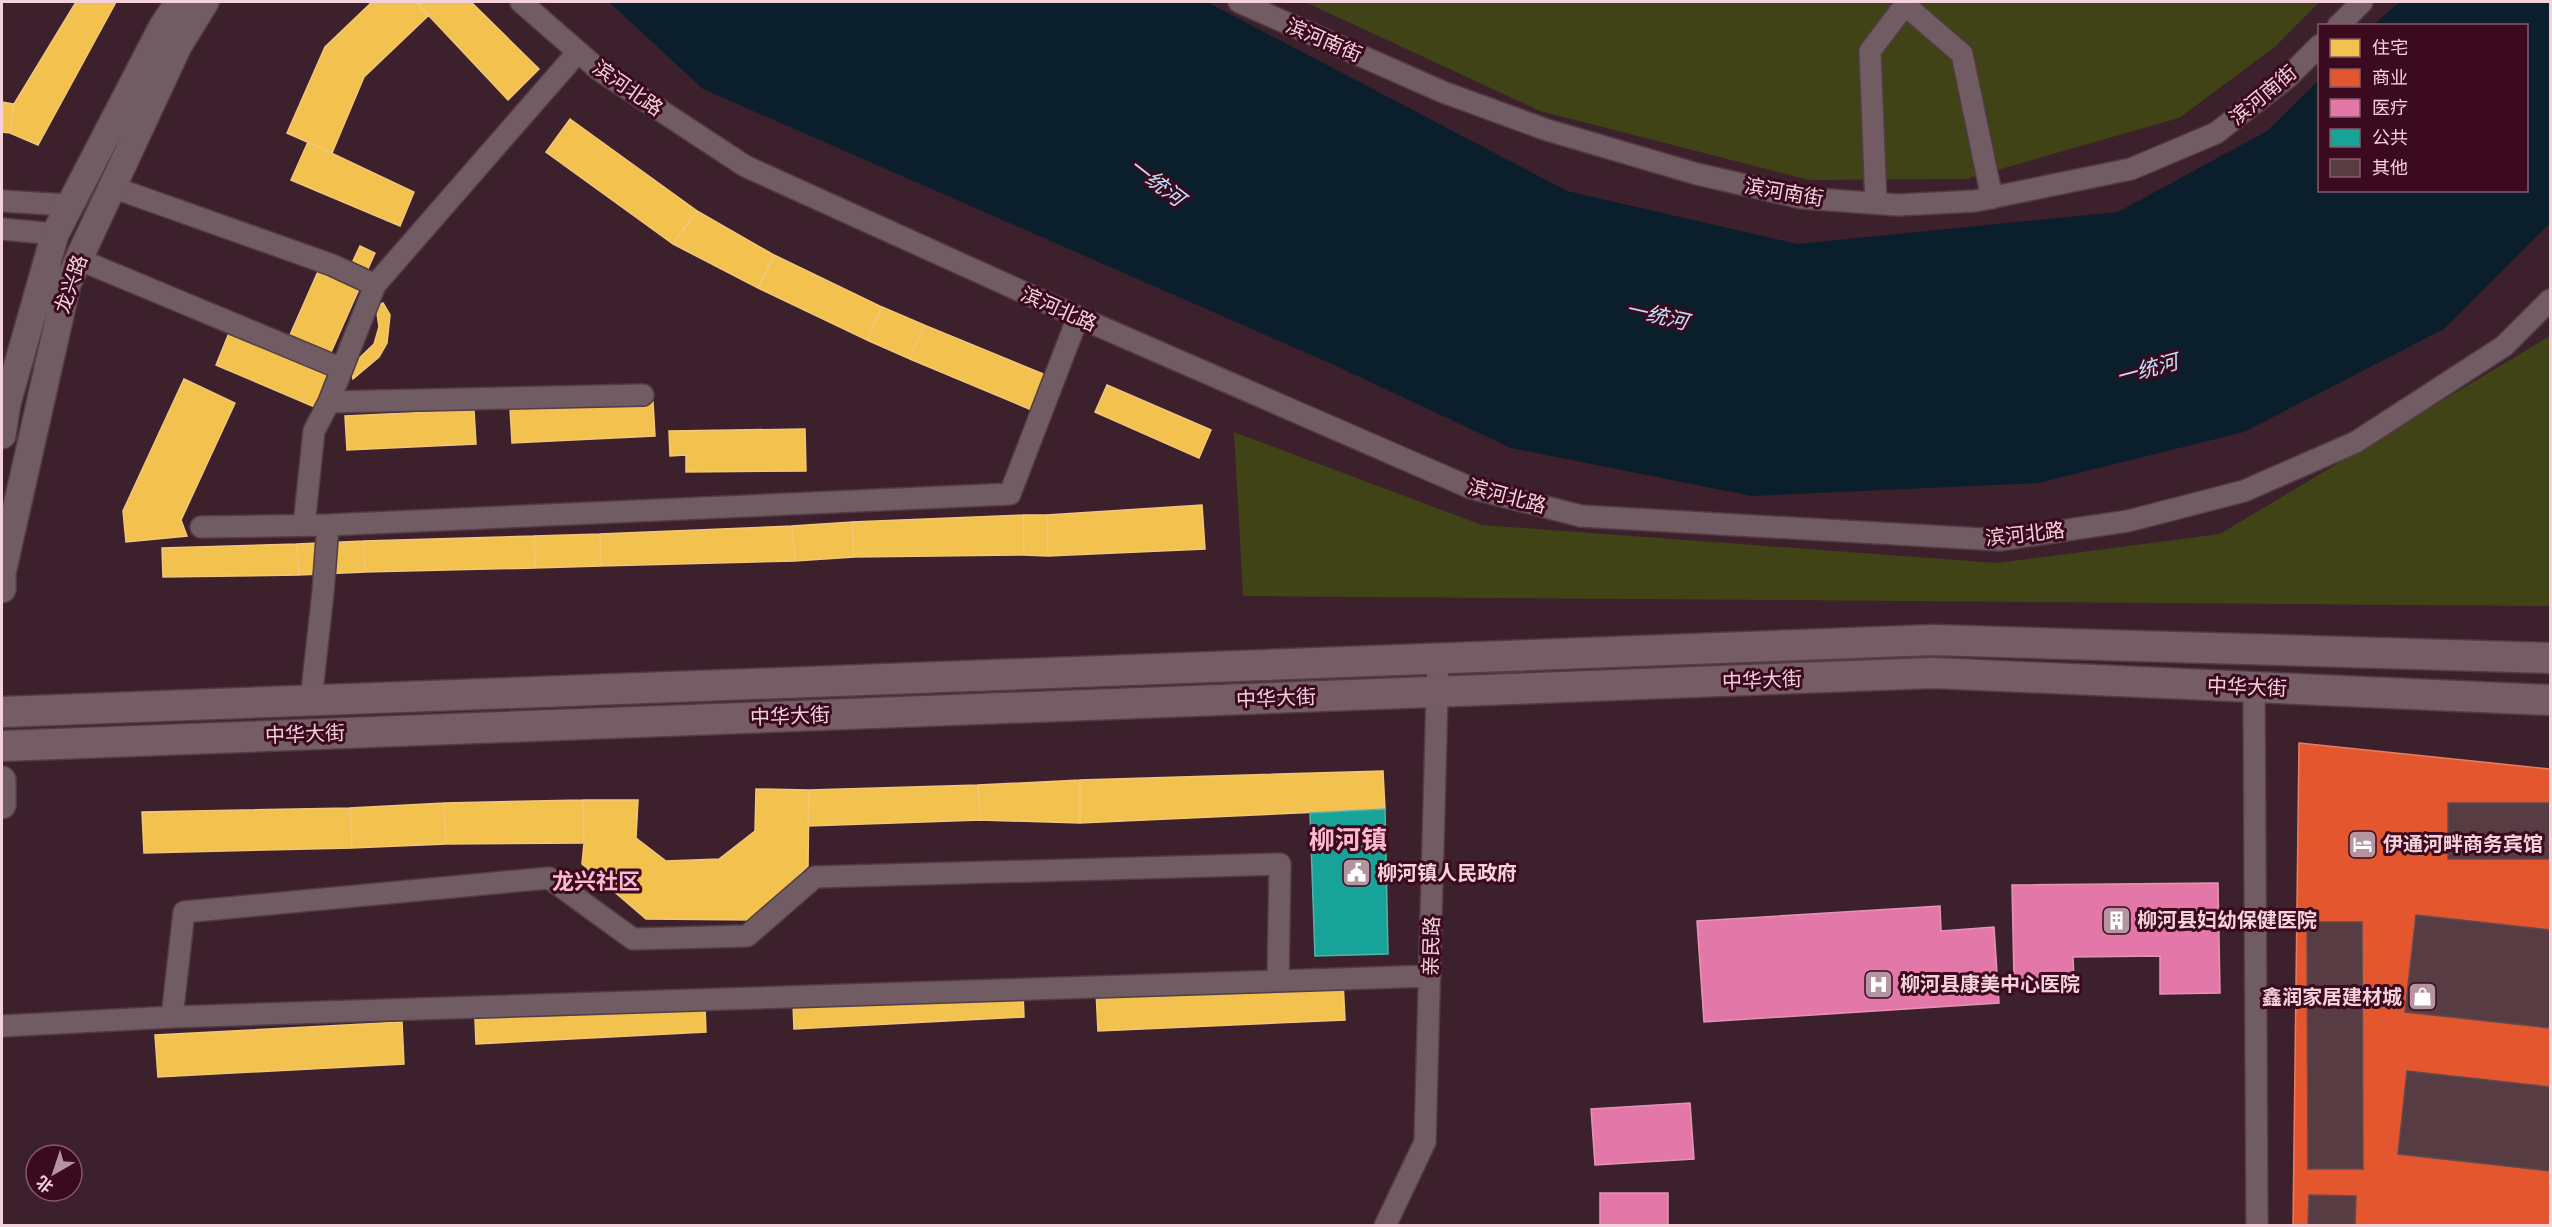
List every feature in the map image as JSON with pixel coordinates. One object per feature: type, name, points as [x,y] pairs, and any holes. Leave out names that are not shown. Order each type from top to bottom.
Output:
[{"type":"main road","name":"中华大街","points":[[2,712],[1933,640],[2550,658]]},
{"type":"main road","name":"中华大街","points":[[2,746],[1933,673],[2550,700]]},
{"type":"street","name":"龙兴路","points":[[2,435],[7,403],[55,234],[68,205],[163,26],[179,2]]},
{"type":"street","name":"龙兴路","points":[[2,589],[2,573],[67,284],[177,46],[205,2]]},
{"type":"street","name":"滨河北路","points":[[521,2],[599,70],[745,166],[1078,317],[1471,488],[1581,516],[2000,540],[2128,521],[2244,491],[2356,442],[2504,346],[2550,300]]},
{"type":"street","name":"滨河南街","points":[[1239,2],[1443,92],[1547,130],[1697,174],[1802,198],[1876,203],[1975,201],[2131,169],[2216,133],[2288,77],[2318,46]]},
{"type":"street","points":[[2340,24],[2362,2]]},
{"type":"street","points":[[1876,203],[1870,51],[1905,3],[1962,54],[1992,198]]},
{"type":"street","points":[[304,525],[314,431],[329,402],[375,285],[578,52]]},
{"type":"street","points":[[112,187],[332,265],[375,285]]},
{"type":"street","points":[[2,201],[68,205]]},
{"type":"street","points":[[2,229],[55,234]]},
{"type":"street","points":[[78,259],[342,369]]},
{"type":"street","points":[[201,527],[328,525],[1010,494],[1078,317]]},
{"type":"street","points":[[329,402],[642,395]]},
{"type":"street","points":[[311,700],[324,592],[328,525]]},
{"type":"street","name":"亲民路","points":[[1385,1226],[1425,1142],[1438,658]]},
{"type":"street","points":[[2254,687],[2257,1226]]},
{"type":"street","points":[[2,780],[2,805]]},
{"type":"street","points":[[172,1017],[184,912],[549,878],[633,939],[747,936],[815,877],[1280,864],[1278,981]]},
{"type":"street","points":[[2,1026],[172,1017],[1430,976]]},
{"type":"green space","points":[[1305,2],[2319,2],[2275,47],[2179,118],[1966,179],[1809,180],[1540,111]]},
{"type":"green space","points":[[2550,336],[2550,606],[1243,596],[1234,432],[1482,525],[1997,563],[2220,534]]},
{"type":"water","name":"一统河","points":[[609,2],[1207,2],[1567,191],[1797,244],[2118,212],[2267,131],[2318,81],[2318,192],[2528,192],[2528,24],[2375,24],[2399,2],[2550,2],[2550,223],[2444,329],[2244,432],[2038,483],[1752,496],[1511,448],[1332,364],[703,89]]},
{"type":"building: 住宅","points":[[76,2],[116,2],[38,145],[10,133],[14,104]]},
{"type":"building: 住宅","points":[[372,2],[416,2],[429,15],[364,77],[332,153],[287,133],[325,47]]},
{"type":"building: 住宅","points":[[416,2],[471,2],[539,69],[508,100]]},
{"type":"building: 住宅","points":[[2,102],[14,104],[10,133],[2,132]]},
{"type":"building: 住宅","points":[[570,119],[697,211],[673,244],[546,152]]},
{"type":"building: 住宅","points":[[308,142],[414,192],[400,226],[291,180]]},
{"type":"building: 住宅","points":[[697,211],[774,255],[758,288],[673,244]]},
{"type":"building: 住宅","points":[[360,246],[375,253],[324,368],[316,347],[290,335],[320,267],[345,278]]},
{"type":"building: 住宅","points":[[774,255],[882,307],[867,340],[758,288]]},
{"type":"building: 住宅","points":[[383,303],[390,315],[387,343],[379,357],[353,379],[350,367],[374,344],[379,327],[376,306]]},
{"type":"building: 住宅","points":[[882,307],[924,325],[910,359],[867,340]]},
{"type":"building: 住宅","points":[[924,325],[1048,376],[1034,411],[910,359]]},
{"type":"building: 住宅","points":[[229,333],[331,377],[317,408],[216,365]]},
{"type":"building: 住宅","points":[[184,379],[235,403],[181,520],[187,536],[126,542],[123,511]]},
{"type":"building: 住宅","points":[[1107,385],[1211,430],[1199,458],[1095,412]]},
{"type":"building: 住宅","points":[[653,402],[655,436],[512,443],[510,408]]},
{"type":"building: 住宅","points":[[474,410],[476,444],[347,450],[345,416]]},
{"type":"building: 住宅","points":[[805,429],[806,471],[686,472],[686,455],[670,456],[669,431]]},
{"type":"building: 住宅","points":[[1202,505],[1205,549],[1048,556],[1047,515]]},
{"type":"building: 住宅","points":[[1023,515],[1024,555],[854,557],[852,522]]},
{"type":"building: 住宅","points":[[1023,515],[1047,515],[1048,556],[1024,555]]},
{"type":"building: 住宅","points":[[852,522],[854,557],[795,561],[792,526]]},
{"type":"building: 住宅","points":[[792,526],[795,561],[601,566],[600,534]]},
{"type":"building: 住宅","points":[[600,534],[601,566],[535,568],[534,536]]},
{"type":"building: 住宅","points":[[534,536],[535,568],[365,572],[364,541]]},
{"type":"building: 住宅","points":[[364,541],[365,572],[299,575],[297,544]]},
{"type":"building: 住宅","points":[[297,544],[299,575],[163,577],[162,548]]},
{"type":"building: 住宅","points":[[1383,771],[1385,809],[1080,823],[1080,780]]},
{"type":"building: 住宅","name":"伊通河畔商务宾馆","points":[[2354,777],[2435,787],[2428,839],[2387,849],[2383,901],[2365,908],[2316,904],[2317,809]]},
{"type":"building: 住宅","points":[[1080,780],[1080,823],[980,820],[978,785]]},
{"type":"building: 住宅","points":[[978,785],[980,820],[808,826],[809,790]]},
{"type":"building: 住宅","points":[[756,789],[809,790],[808,866],[753,920],[646,919],[582,864],[583,800],[638,800],[636,838],[666,861],[719,859],[755,831]]},
{"type":"building: 住宅","points":[[583,800],[584,843],[446,844],[444,803]]},
{"type":"building: 住宅","points":[[444,803],[446,844],[352,848],[350,808]]},
{"type":"building: 住宅","points":[[350,808],[352,848],[144,853],[142,812]]},
{"type":"building: 住宅","points":[[1343,981],[1345,1020],[1098,1031],[1096,991]]},
{"type":"building: 住宅","points":[[1023,992],[1024,1017],[794,1029],[793,1004]]},
{"type":"building: 住宅","points":[[705,1007],[706,1032],[476,1044],[475,1019]]},
{"type":"building: 住宅","points":[[402,1022],[404,1064],[158,1077],[155,1035]]},
{"type":"building: 商业","name":"鑫润家居建材城","points":[[2299,743],[2550,769],[2550,1226],[2293,1226]]},
{"type":"building: 医疗","name":"柳河县妇幼保健医院","points":[[2218,883],[2220,993],[2160,994],[2160,956],[2073,957],[2074,978],[2014,979],[2012,885]]},
{"type":"building: 医疗","points":[[1940,906],[1941,931],[1994,927],[1999,1003],[1704,1022],[1697,921]]},
{"type":"building: 医疗","points":[[1690,1103],[1694,1159],[1595,1165],[1591,1109]]},
{"type":"building: 医疗","points":[[1600,1193],[1668,1193],[1668,1226],[1600,1226]]},
{"type":"building: 公共","points":[[1385,809],[1388,954],[1315,956],[1310,813]]},
{"type":"building: 其他","points":[[2448,803],[2550,803],[2550,859],[2448,859]]},
{"type":"building: 其他","points":[[2416,915],[2550,930],[2550,1028],[2405,1012]]},
{"type":"building: 其他","points":[[2307,922],[2362,922],[2363,1169],[2308,1169]]},
{"type":"building: 其他","points":[[2407,1071],[2550,1087],[2550,1171],[2398,1154]]},
{"type":"building: 其他","points":[[2309,1195],[2356,1196],[2355,1226],[2308,1226]]},
{"type":"place","name":"伊通河畔商务宾馆","points":[[2362,844]]},
{"type":"place","name":"柳河镇人民政府","points":[[1356,873]]},
{"type":"place","name":"柳河县妇幼保健医院","points":[[2116,920]]},
{"type":"place","name":"柳河县康美中心医院","points":[[1879,984]]},
{"type":"place","name":"鑫润家居建材城","points":[[2423,997]]},
{"type":"district","name":"柳河镇","points":[[1348,840]]},
{"type":"district","name":"龙兴社区","points":[[596,881]]}]
